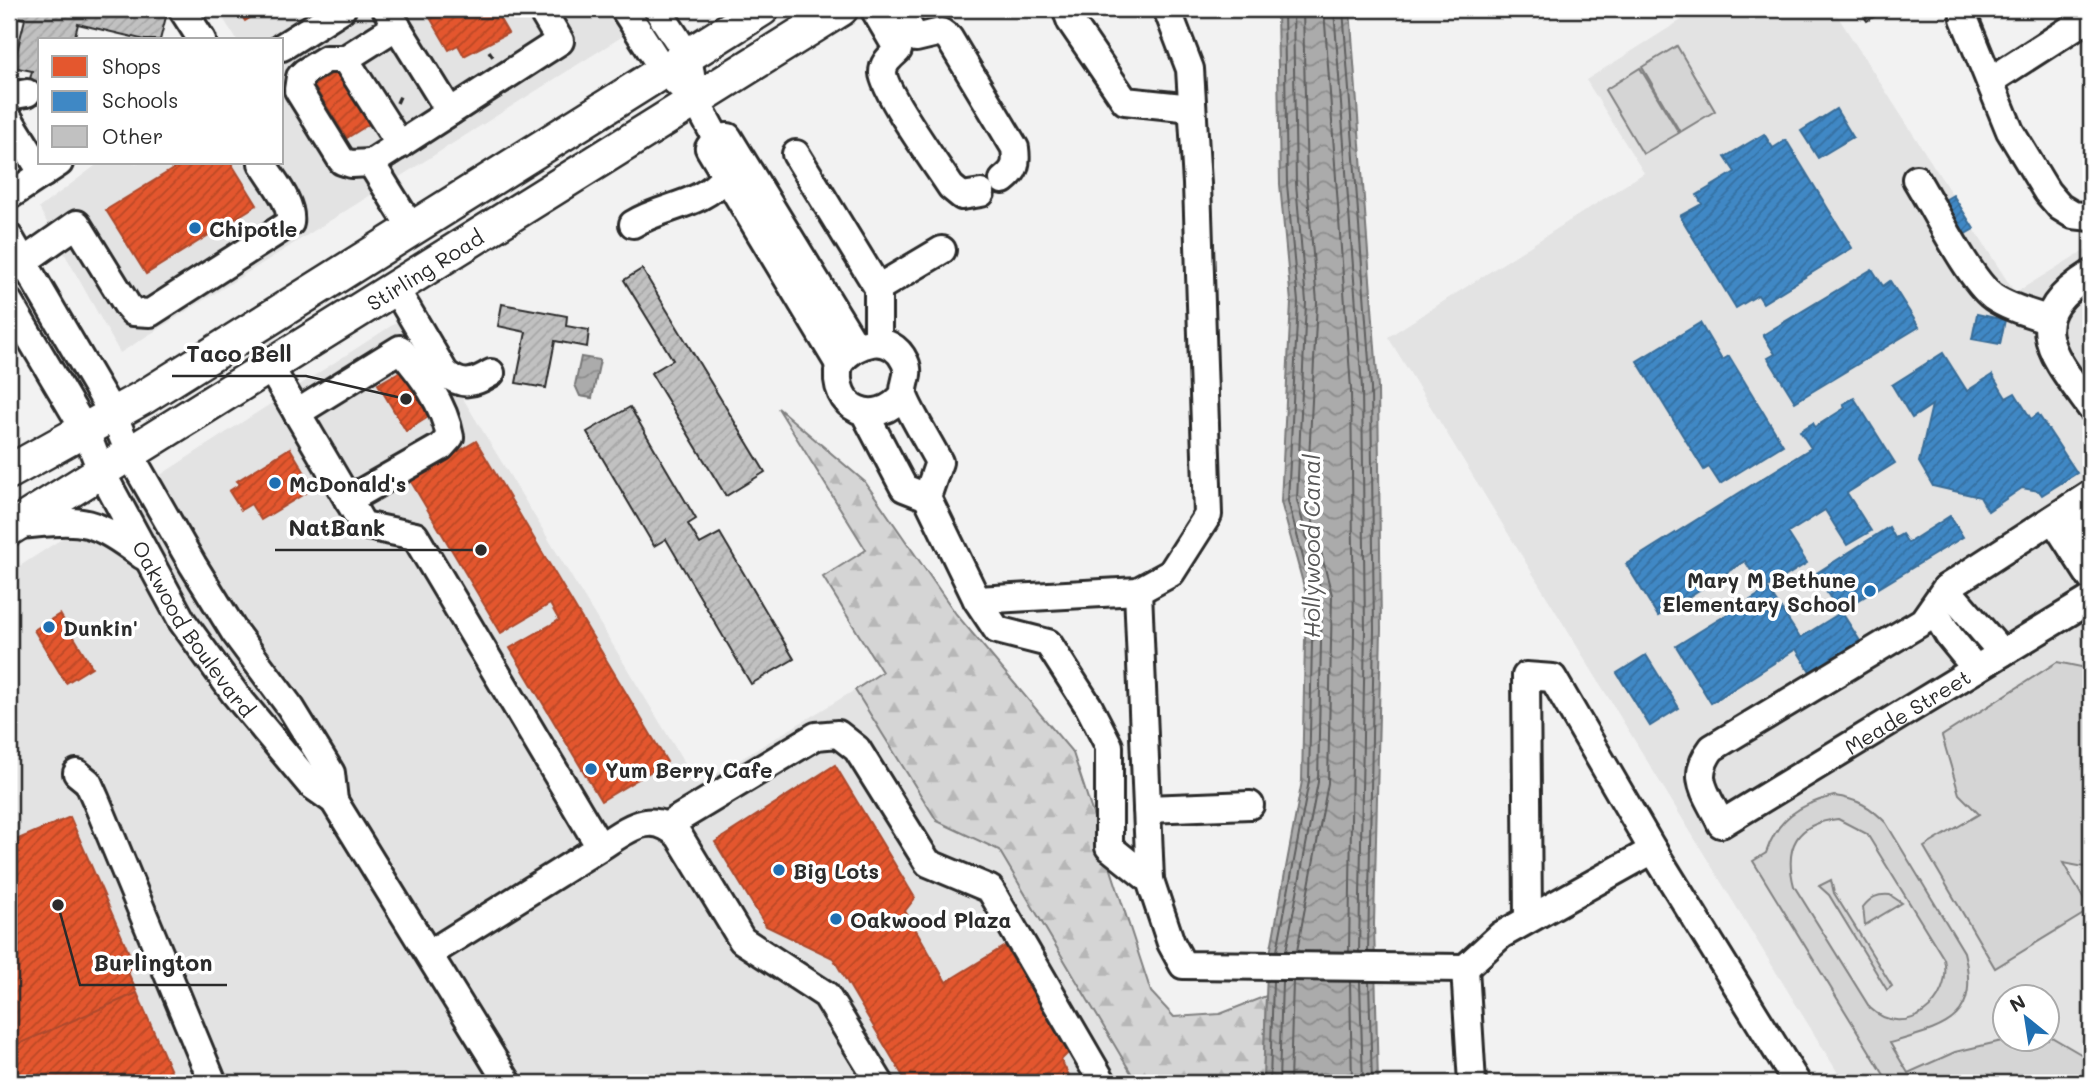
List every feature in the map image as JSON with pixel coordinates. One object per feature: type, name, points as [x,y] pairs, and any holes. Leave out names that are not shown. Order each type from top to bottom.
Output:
[{"type":"main road","name":"Stirling Road","points":[[9,472],[114,416],[762,9]]},
{"type":"main road","name":"Stirling Road","points":[[12,527],[841,9]]},
{"type":"street","points":[[182,9],[201,38]]},
{"type":"street","points":[[284,46],[342,9]]},
{"type":"street","points":[[450,112],[392,17],[345,59],[326,59],[300,77],[298,90],[342,161],[351,164],[371,163],[560,41],[541,9]]},
{"type":"street","points":[[624,9],[676,63]]},
{"type":"street","points":[[657,9],[676,63],[716,138]]},
{"type":"street","points":[[874,9],[907,44]]},
{"type":"street","points":[[898,9],[907,44]]},
{"type":"street","points":[[1066,9],[1125,101],[1192,108]]},
{"type":"street","points":[[977,600],[1138,591],[1171,573],[1208,515],[1190,69],[1167,9]]},
{"type":"street","points":[[1964,9],[1964,19],[2010,131],[2047,192],[2060,207],[2073,215],[2091,217]]},
{"type":"street","points":[[1990,81],[2091,16]]},
{"type":"street","points":[[941,32],[948,38],[1015,148],[1017,161],[1014,171],[992,186],[962,195],[951,187],[890,91],[883,74],[886,62],[907,44],[941,32]]},
{"type":"street","points":[[345,59],[400,145]]},
{"type":"street","points":[[9,118],[38,153]]},
{"type":"street","points":[[716,138],[728,137],[858,351]]},
{"type":"street","points":[[716,138],[709,148],[725,176],[858,351]]},
{"type":"street","points":[[796,153],[878,288]]},
{"type":"street","points":[[371,163],[412,229]]},
{"type":"street","points":[[17,268],[77,224],[127,305],[133,312],[150,313],[290,223],[291,214],[287,203],[263,164]]},
{"type":"street","points":[[9,196],[51,168]]},
{"type":"street","points":[[633,224],[653,212],[700,198],[716,188],[725,176]]},
{"type":"street","points":[[1916,179],[1973,272],[1991,296],[2011,307],[2048,319]]},
{"type":"street","name":"Oakwood Boulevard","points":[[9,237],[17,268],[114,416],[130,455],[235,633],[291,708],[331,773],[334,801]]},
{"type":"street","points":[[942,250],[878,288],[858,351],[837,376],[844,399],[864,412],[904,488],[927,497],[977,600],[997,630],[1048,643],[1090,707],[1109,746],[1109,847],[1150,880]]},
{"type":"street","points":[[2091,274],[2056,302],[2048,319],[2046,336],[2091,408]]},
{"type":"street","points":[[395,288],[445,373],[454,381],[468,384],[491,373]]},
{"type":"street","name":"Oakwood Boulevard","points":[[9,302],[86,432],[102,473],[145,557],[182,621],[235,694],[310,784],[334,801],[508,1083]]},
{"type":"street","points":[[297,413],[400,349],[419,371],[446,417],[450,437],[441,447],[348,500]]},
{"type":"street","points":[[858,351],[898,352],[905,361],[908,372],[904,394],[888,409],[864,412]]},
{"type":"street","points":[[270,367],[363,525],[415,536],[600,847]]},
{"type":"street","points":[[904,394],[939,462],[927,497]]},
{"type":"street","points":[[2072,507],[2091,538]]},
{"type":"street","points":[[2072,507],[2091,578]]},
{"type":"street","points":[[1940,598],[2072,507]]},
{"type":"street","points":[[12,527],[77,521],[92,523],[111,532],[145,557]]},
{"type":"street","points":[[1138,591],[1150,880],[1171,943],[1183,965],[1465,968],[1502,935],[1653,850]]},
{"type":"street","points":[[1940,598],[2002,653]]},
{"type":"street","points":[[1940,598],[1950,636],[1976,669]]},
{"type":"street","name":"Meade Street","points":[[1940,598],[1923,621],[1712,748],[1700,764],[1699,774],[1721,824],[2091,599]]},
{"type":"street","points":[[1528,919],[1526,676],[1553,678],[1653,850],[1797,1083]]},
{"type":"street","points":[[429,954],[600,847],[644,823],[668,825],[816,736],[838,734],[856,749],[928,863],[990,889],[1103,1083]]},
{"type":"street","points":[[77,773],[88,782],[96,800],[213,1083]]},
{"type":"street","points":[[1147,809],[1250,804]]},
{"type":"street","points":[[668,825],[679,836],[742,940],[827,995],[880,1083]]},
{"type":"street","points":[[1465,968],[1472,1083]]},
{"type":"shaded area","points":[[217,9],[666,9],[120,353],[39,208],[98,164],[284,164],[284,38],[236,38]]},
{"type":"shaded area","points":[[1699,9],[1833,9],[2015,293],[2091,246],[2091,1083],[1844,1083],[1388,337],[1644,173],[1586,80]]},
{"type":"shaded area","points":[[411,313],[698,785],[855,690],[937,821],[999,850],[1137,1083],[9,1083],[9,573]]},
{"type":"green space","points":[[1677,46],[1715,111],[1680,132],[1642,67]]},
{"type":"green space","points":[[1640,68],[1679,133],[1643,154],[1605,90]]},
{"type":"green space","points":[[778,408],[865,482],[956,614],[1073,753],[1151,992],[1174,1017],[1220,1014],[1266,996],[1263,1083],[1137,1083],[999,850],[937,821],[855,690],[882,672],[823,577],[866,550]]},
{"type":"green space","points":[[2057,662],[2091,669],[2091,862],[2084,867],[2063,863],[2090,910],[1995,968],[1924,847],[1979,814],[1959,794],[1942,736]]},
{"type":"green space","points":[[1834,796],[1850,799],[1869,808],[1886,823],[1964,952],[1968,975],[1963,1007],[1942,1025],[1890,1043],[1908,1073],[1955,1052],[1992,1043],[1992,1054],[2062,1054],[2062,1043],[2091,1060],[2091,1083],[1889,1083],[1753,861],[1766,853],[1783,822],[1810,804]],"holes":[[[1838,819],[1867,834],[1944,959],[1942,989],[1924,1012],[1898,1020],[1884,1017],[1870,1008],[1794,886],[1791,860],[1796,839],[1812,826]]]},
{"type":"green space","points":[[1831,880],[1834,893],[1892,986],[1887,990],[1829,895],[1819,886]]},
{"type":"green space","points":[[1890,895],[1902,903],[1865,925],[1863,907],[1875,897]]},
{"type":"water","name":"Hollywood Canal","points":[[1277,9],[1350,9],[1378,388],[1381,629],[1374,924],[1378,1083],[1263,1083],[1267,970],[1302,781],[1306,594],[1281,502],[1291,302],[1280,184]]},
{"type":"water","points":[[581,357],[600,360],[592,398],[580,396],[575,385]]},
{"type":"building: Shops","points":[[237,9],[264,9],[245,21]]},
{"type":"building: Shops","points":[[433,9],[494,9],[508,33],[464,56],[458,45],[449,50],[429,16],[435,13]]},
{"type":"building: Shops","points":[[338,70],[371,123],[347,138],[314,86]]},
{"type":"building: Shops","points":[[181,164],[232,164],[257,205],[146,274],[106,210]]},
{"type":"building: Shops","points":[[406,368],[433,414],[406,431],[378,384]]},
{"type":"building: Shops","points":[[476,441],[667,762],[601,801],[510,648],[559,620],[550,604],[501,633],[410,480]]},
{"type":"building: Shops","name":"McDonald's","points":[[290,448],[314,488],[261,520],[251,504],[241,510],[229,491],[240,484],[237,481]]},
{"type":"building: Shops","points":[[60,614],[92,667],[66,683],[34,630]]},
{"type":"building: Shops","name":"Oakwood Plaza","points":[[835,765],[915,898],[905,911],[946,982],[1005,946],[1069,1052],[1061,1060],[1073,1083],[907,1083],[833,958],[766,926],[715,842]]},
{"type":"building: Shops","points":[[70,817],[135,967],[127,970],[137,993],[9,1048],[9,843]]},
{"type":"building: Shops","points":[[137,993],[176,1083],[9,1083],[9,1048]]},
{"type":"building: Schools","points":[[1836,109],[1853,137],[1818,158],[1801,131]]},
{"type":"building: Schools","points":[[1764,134],[1773,148],[1786,140],[1852,248],[1763,303],[1758,295],[1736,308],[1680,216],[1702,204],[1697,195],[1735,172],[1725,157]]},
{"type":"building: Schools","points":[[1953,195],[1974,229],[1962,236],[1941,202]]},
{"type":"building: Schools","points":[[1872,269],[1883,286],[1890,281],[1919,327],[1795,402],[1768,358],[1775,354],[1763,335]]},
{"type":"building: Schools","points":[[1977,314],[2005,320],[2000,344],[1972,339]]},
{"type":"building: Schools","points":[[1700,323],[1722,360],[1729,356],[1783,445],[1720,484],[1709,467],[1704,470],[1637,361]]},
{"type":"building: Schools","points":[[1943,353],[1967,391],[1992,375],[2006,398],[2015,393],[2031,419],[2038,414],[2077,473],[2042,495],[2039,491],[2022,488],[1988,511],[1980,497],[1933,486],[1919,462],[1932,405],[1912,418],[1892,385]]},
{"type":"building: Schools","points":[[1854,398],[1895,463],[1847,493],[1871,531],[1847,545],[1825,510],[1788,533],[1807,563],[1763,590],[1745,561],[1658,616],[1626,564],[1811,448],[1800,431],[1813,423],[1815,427],[1845,408],[1843,404]]},
{"type":"building: Schools","points":[[1950,516],[1963,537],[1841,611],[1867,652],[1818,684],[1796,649],[1711,703],[1676,646],[1768,589],[1800,638],[1840,613],[1815,574],[1889,527],[1895,538],[1902,534],[1908,543]]},
{"type":"building: Schools","points":[[1646,655],[1679,708],[1650,726],[1617,673]]},
{"type":"building: Other","points":[[9,9],[168,9],[161,38],[137,38],[78,24],[74,38],[38,38],[38,102],[25,99],[32,71],[13,67],[25,19],[9,15]]},
{"type":"building: Other","points":[[1859,9],[1887,9],[1867,21]]},
{"type":"building: Other","points":[[642,269],[765,472],[726,496],[651,373],[673,360],[624,280]]},
{"type":"building: Other","points":[[502,304],[567,316],[566,326],[589,330],[587,347],[555,341],[546,388],[516,383],[526,332],[498,326]]},
{"type":"building: Other","points":[[630,407],[696,519],[688,524],[700,544],[720,533],[794,659],[751,684],[666,539],[654,546],[587,432]]},
{"type":"place","name":"Chipotle","points":[[195,228]]},
{"type":"place","name":"Taco Bell","points":[[406,399]]},
{"type":"place","name":"McDonald's","points":[[275,483]]},
{"type":"place","name":"NatBank","points":[[481,550]]},
{"type":"place","name":"Mary M Bethune Elementary School","points":[[1870,591]]},
{"type":"place","name":"Dunkin'","points":[[49,627]]},
{"type":"place","name":"Yum Berry Cafe","points":[[591,769]]},
{"type":"place","name":"Big Lots","points":[[779,870]]},
{"type":"place","name":"Burlington","points":[[58,905]]},
{"type":"place","name":"Oakwood Plaza","points":[[836,919]]}]
